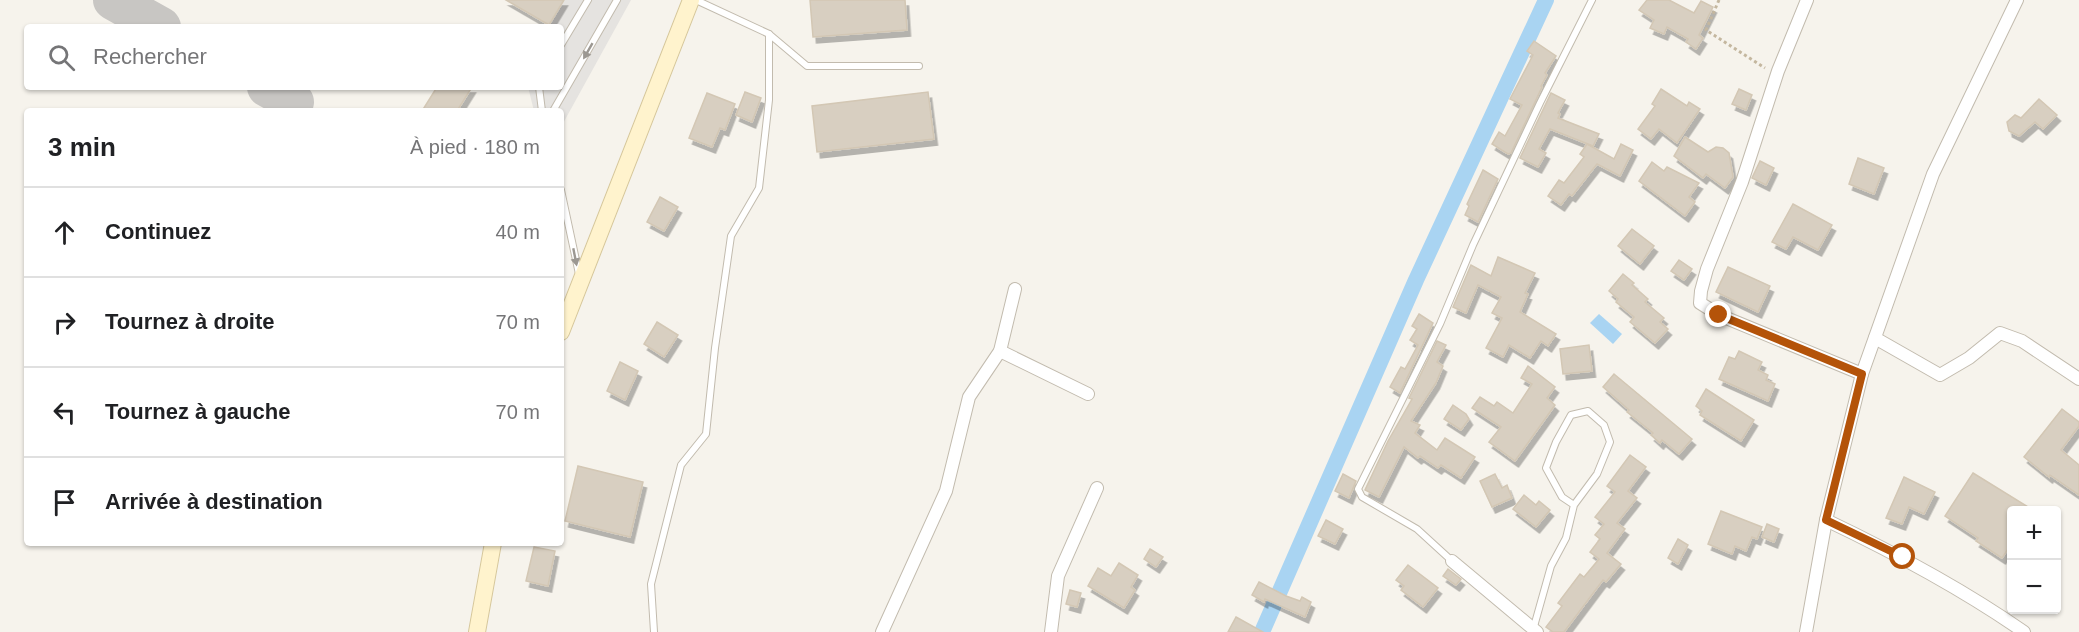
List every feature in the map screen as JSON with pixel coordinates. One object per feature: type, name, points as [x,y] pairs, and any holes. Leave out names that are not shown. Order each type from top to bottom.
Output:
[{"type":"main road","points":[[564,324],[691,0]]},
{"type":"main road","points":[[477,632],[492,546]]},
{"type":"street","points":[[1807,0],[1777,75],[1742,182],[1707,269],[1700,303],[1719,315],[1862,374]]},
{"type":"street","points":[[1806,632],[1826,520],[1862,374],[1933,174],[2017,0]]},
{"type":"street","points":[[882,632],[946,490],[969,397],[1000,351],[1015,289]]},
{"type":"street","points":[[1875,338],[1940,375],[1969,358],[2000,333],[2022,341],[2079,379]]},
{"type":"street","points":[[1000,351],[1088,393]]},
{"type":"street","points":[[1050,632],[1058,576],[1097,488]]},
{"type":"street","points":[[1826,520],[1903,557],[1982,602],[2024,632]]},
{"type":"street","points":[[1452,561],[1534,631]]},
{"type":"lane","points":[[564,40],[588,0]]},
{"type":"lane","points":[[555,108],[617,0]]},
{"type":"lane","points":[[696,0],[769,34],[807,66],[919,66]]},
{"type":"lane","points":[[1452,561],[1417,530],[1362,497],[1358,489],[1440,324],[1473,245],[1592,0]]},
{"type":"lane","points":[[654,632],[651,584],[681,465],[706,434],[715,348],[731,236],[759,188],[769,100],[769,34]]},
{"type":"lane","points":[[539,90],[542,108]]},
{"type":"lane","points":[[564,205],[580,283]]},
{"type":"lane","points":[[1534,631],[1551,566],[1566,538],[1574,505],[1597,474],[1610,442],[1604,424],[1588,411],[1571,415],[1556,442],[1546,468],[1562,497],[1574,505]]},
{"type":"path","points":[[1719,0],[1706,30],[1777,75]]},
{"type":"shaded area","points":[[564,0],[631,0],[564,122],[564,108],[533,108],[529,90],[564,90],[564,24],[549,24]]},
{"type":"water","points":[[1599,314],[1622,334],[1613,344],[1590,323]]},
{"type":"building","points":[[506,0],[564,0],[550,24]]},
{"type":"building","points":[[810,0],[905,0],[907,30],[813,37]]},
{"type":"building","points":[[1647,0],[1669,0],[1694,13],[1701,1],[1713,7],[1699,35],[1703,38],[1696,49],[1686,42],[1688,39],[1667,27],[1664,34],[1650,28],[1654,20],[1639,10]]},
{"type":"building","points":[[1534,41],[1556,56],[1545,73],[1547,75],[1542,87],[1511,153],[1508,154],[1492,144],[1499,132],[1505,136],[1522,105],[1510,99],[1533,55],[1527,51]]},
{"type":"building","points":[[1661,89],[1687,106],[1689,102],[1700,109],[1677,143],[1659,129],[1651,139],[1638,129],[1655,106],[1652,104]]},
{"type":"building","points":[[1739,89],[1752,95],[1746,110],[1732,104]]},
{"type":"building","points":[[435,90],[470,90],[459,108],[424,108]]},
{"type":"building","points":[[745,92],[761,98],[752,122],[736,115]]},
{"type":"building","points":[[928,92],[934,139],[817,152],[812,106]]},
{"type":"building","points":[[707,93],[735,104],[725,130],[720,128],[712,147],[689,138]]},
{"type":"building","points":[[1551,93],[1565,100],[1558,113],[1560,114],[1558,118],[1599,134],[1593,146],[1550,129],[1539,149],[1546,153],[1538,167],[1520,158]]},
{"type":"building","points":[[2039,99],[2057,115],[2043,129],[2035,122],[2019,136],[2009,131],[2007,122],[2015,115],[2021,118]]},
{"type":"building","points":[[1685,137],[1708,152],[1716,147],[1723,148],[1729,153],[1733,177],[1725,188],[1706,174],[1703,178],[1674,156]]},
{"type":"building","points":[[1587,144],[1614,159],[1621,144],[1633,150],[1620,176],[1597,164],[1572,196],[1569,194],[1561,205],[1548,196],[1559,180],[1564,183],[1584,157],[1580,154]]},
{"type":"building","points":[[1858,158],[1884,168],[1874,194],[1849,184]]},
{"type":"building","points":[[1760,161],[1774,168],[1766,185],[1752,178]]},
{"type":"building","points":[[1652,162],[1664,171],[1667,167],[1699,183],[1689,197],[1695,202],[1685,216],[1639,181]]},
{"type":"building","points":[[1483,170],[1498,179],[1478,222],[1465,215],[1469,206],[1467,204]]},
{"type":"building","points":[[660,197],[678,207],[664,231],[647,222]]},
{"type":"building","points":[[1793,204],[1832,225],[1818,250],[1793,237],[1786,249],[1772,242]]},
{"type":"building","points":[[1632,229],[1654,246],[1640,264],[1618,246]]},
{"type":"building","points":[[1498,257],[1535,273],[1525,293],[1528,294],[1520,312],[1556,334],[1548,346],[1541,341],[1530,358],[1509,345],[1503,357],[1486,348],[1502,318],[1492,313],[1501,297],[1478,285],[1466,313],[1453,307],[1471,265],[1491,276]]},
{"type":"building","points":[[1679,260],[1692,269],[1684,280],[1671,271]]},
{"type":"building","points":[[1728,267],[1770,286],[1758,312],[1716,292]]},
{"type":"building","points":[[1623,274],[1648,299],[1645,302],[1664,318],[1660,322],[1668,329],[1655,343],[1630,322],[1634,317],[1616,302],[1618,299],[1609,291]]},
{"type":"building","points":[[1419,314],[1433,323],[1400,393],[1390,387],[1401,367],[1405,369],[1418,345],[1410,340],[1417,329],[1412,326]]},
{"type":"building","points":[[657,322],[678,335],[664,357],[644,344]]},
{"type":"building","points":[[1437,341],[1446,345],[1437,362],[1443,366],[1436,383],[1411,421],[1420,425],[1415,433],[1437,450],[1445,438],[1475,457],[1461,478],[1441,465],[1438,468],[1420,456],[1418,458],[1404,447],[1379,497],[1365,490],[1388,441],[1412,399],[1409,398]]},
{"type":"building","points":[[1589,345],[1592,371],[1563,374],[1560,349]]},
{"type":"building","points":[[1739,351],[1762,362],[1758,370],[1768,375],[1766,380],[1775,384],[1768,401],[1719,379],[1729,357],[1735,359]]},
{"type":"building","points":[[620,362],[638,371],[625,400],[607,391]]},
{"type":"building","points":[[1528,366],[1555,387],[1547,398],[1555,405],[1515,461],[1489,442],[1501,427],[1472,408],[1480,397],[1494,406],[1497,402],[1513,413],[1532,384],[1521,378]]},
{"type":"building","points":[[1614,374],[1692,439],[1679,454],[1662,440],[1660,443],[1651,435],[1653,433],[1627,412],[1629,410],[1603,387]]},
{"type":"building","points":[[1706,389],[1754,420],[1741,441],[1700,415],[1702,411],[1696,406]]},
{"type":"building","points":[[1453,405],[1469,419],[1461,430],[1444,419]]},
{"type":"building","points":[[2062,409],[2079,422],[2079,426],[2061,450],[2079,465],[2079,495],[2050,475],[2049,477],[2024,457]]},
{"type":"building","points":[[1630,455],[1646,467],[1628,491],[1637,498],[1617,523],[1625,529],[1607,553],[1621,564],[1606,582],[1603,580],[1564,632],[1553,632],[1546,627],[1562,606],[1558,603],[1580,574],[1584,577],[1599,559],[1590,552],[1600,539],[1595,535],[1604,524],[1595,517],[1615,492],[1607,486]]},
{"type":"building","points":[[578,466],[643,482],[630,537],[565,521]]},
{"type":"building","points":[[1973,473],[2027,506],[2007,506],[2007,550],[2002,558],[1976,541],[1978,538],[1945,516]]},
{"type":"building","points":[[1343,474],[1356,481],[1349,498],[1335,491]]},
{"type":"building","points":[[1495,474],[1502,488],[1507,485],[1512,498],[1492,507],[1480,481]]},
{"type":"building","points":[[1904,477],[1935,492],[1924,514],[1909,507],[1902,524],[1886,518]]},
{"type":"building","points":[[1524,495],[1536,505],[1539,501],[1550,510],[1536,527],[1513,509]]},
{"type":"building","points":[[1721,511],[1762,527],[1757,539],[1752,537],[1746,551],[1735,546],[1732,554],[1708,544]]},
{"type":"building","points":[[1326,520],[1343,529],[1335,544],[1318,536]]},
{"type":"building","points":[[1767,524],[1779,529],[1774,542],[1762,537]]},
{"type":"building","points":[[1678,539],[1688,545],[1678,564],[1668,558]]},
{"type":"building","points":[[534,547],[555,551],[548,586],[526,581]]},
{"type":"building","points":[[1150,549],[1163,557],[1156,567],[1144,559]]},
{"type":"building","points":[[1119,563],[1138,575],[1131,587],[1135,590],[1124,608],[1088,586],[1098,568],[1111,576]]},
{"type":"building","points":[[1408,565],[1438,588],[1423,607],[1401,590],[1404,586],[1396,580]]},
{"type":"building","points":[[1448,569],[1461,579],[1456,585],[1443,576]]},
{"type":"building","points":[[1259,582],[1286,596],[1300,601],[1302,597],[1311,602],[1305,617],[1265,599],[1264,602],[1252,595]]},
{"type":"building","points":[[1070,590],[1081,593],[1077,607],[1066,604]]},
{"type":"building","points":[[1236,617],[1263,632],[1228,632]]},
{"type":"waterway","points":[[1262,632],[1416,280],[1546,0]]},
{"type":"taxiway","points":[[113,0],[156,24]]},
{"type":"taxiway","points":[[272,90],[294,102]]},
{"type":"route","points":[[1719,315],[1862,374],[1826,520],[1903,557]]}]
